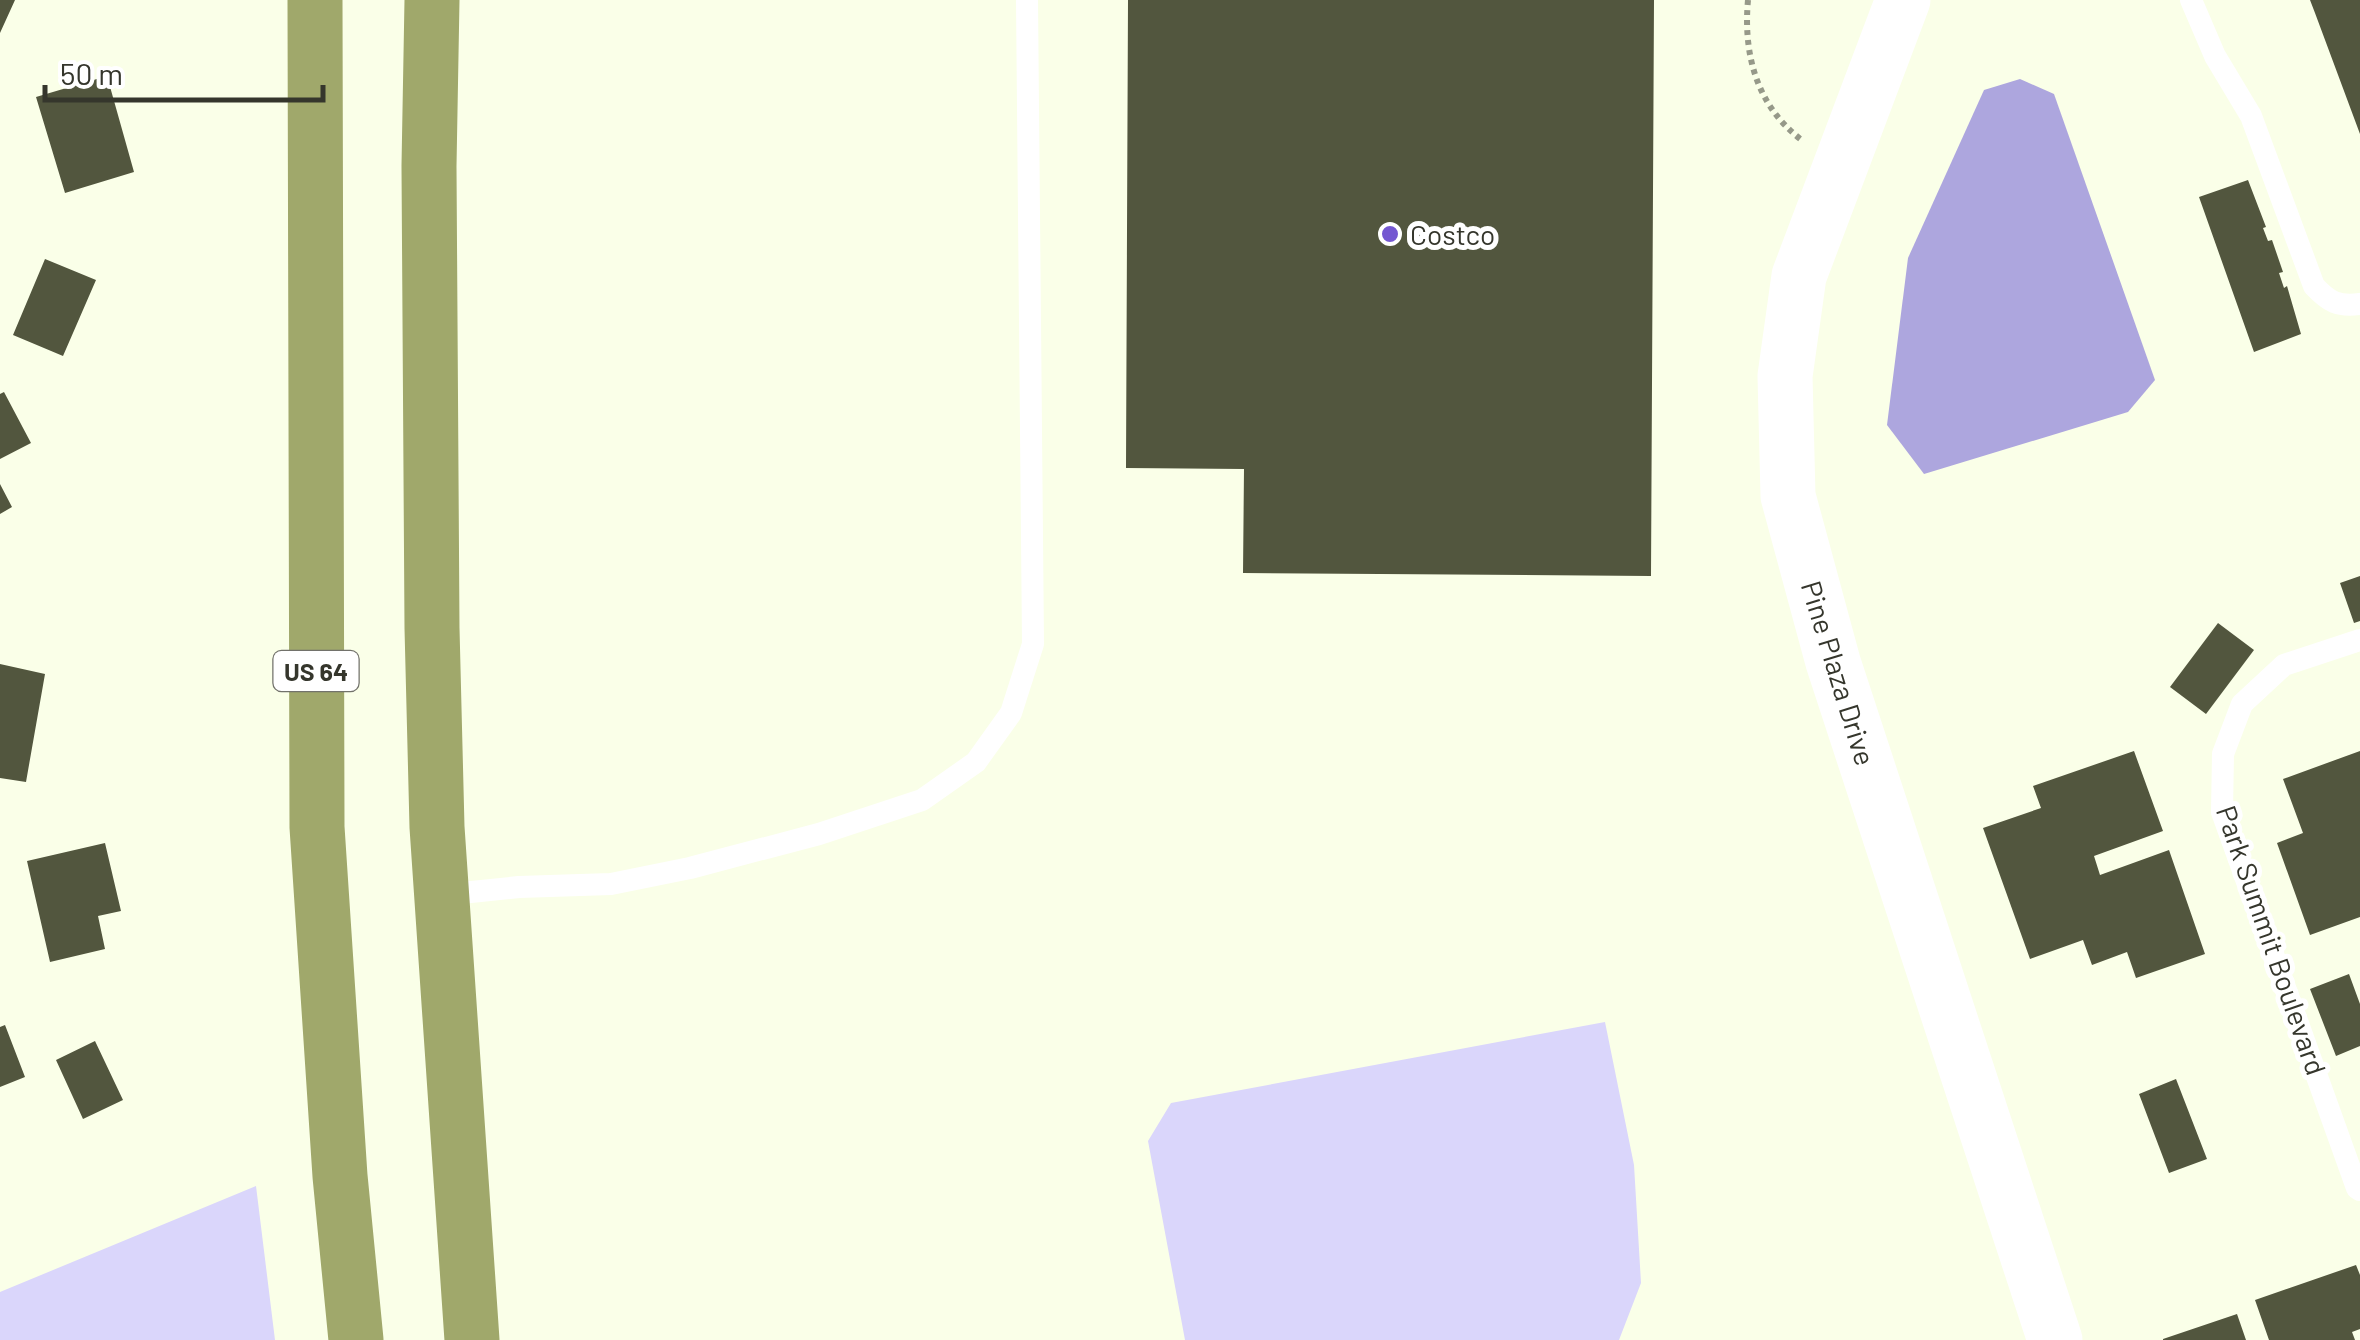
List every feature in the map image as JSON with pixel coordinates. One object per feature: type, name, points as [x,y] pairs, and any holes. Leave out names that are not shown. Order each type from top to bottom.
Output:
[{"type":"highway","name":"US 64","points":[[315,0],[317,827],[340,1176],[356,1340]]},
{"type":"highway","points":[[432,0],[432,628],[442,895],[472,1340]]},
{"type":"street","name":"Pine Plaza Drive","points":[[1903,0],[1799,276],[1785,376],[1788,496],[1833,662],[2055,1340]]},
{"type":"lane","points":[[442,895],[611,884],[690,868],[836,829],[922,800],[976,762],[1011,713],[1033,644],[1027,0]]},
{"type":"lane","points":[[2191,0],[2216,56],[2250,116],[2314,286],[2328,301],[2344,306],[2360,304]]},
{"type":"lane","name":"Park Summit Boulevard","points":[[2360,640],[2284,665],[2242,704],[2223,754],[2222,812],[2356,1188],[2360,1190]]},
{"type":"path","points":[[1748,0],[1748,45],[1758,87],[1779,121],[1804,142]]},
{"type":"shaded area","points":[[2020,79],[2054,94],[2155,380],[2128,412],[1924,474],[1887,425],[1908,258],[1984,90]]},
{"type":"shaded area","points":[[1605,1022],[1634,1165],[1641,1283],[1619,1340],[1185,1340],[1148,1141],[1171,1103]]},
{"type":"shaded area","points":[[256,1186],[275,1340],[0,1340],[0,1292]]},
{"type":"building","points":[[0,0],[15,0],[0,33]]},
{"type":"building","name":"Costco","points":[[1128,0],[1654,0],[1651,576],[1243,573],[1244,469],[1126,468]]},
{"type":"building","points":[[2310,0],[2360,0],[2360,134],[2315,13]]},
{"type":"building","points":[[107,76],[134,172],[65,193],[36,97]]},
{"type":"building","points":[[2248,180],[2268,241],[2272,240],[2283,272],[2279,273],[2284,288],[2287,286],[2301,334],[2254,352],[2199,197]]},
{"type":"building","points":[[45,259],[96,280],[63,356],[13,335]]},
{"type":"building","points":[[4,392],[31,443],[0,459],[0,394]]},
{"type":"building","points":[[0,484],[12,507],[0,514]]},
{"type":"building","points":[[2360,576],[2360,621],[2354,623],[2340,583]]},
{"type":"building","points":[[2218,623],[2254,650],[2206,714],[2170,687]]},
{"type":"building","points":[[0,664],[45,674],[26,782],[0,778]]},
{"type":"building","points":[[2134,751],[2163,831],[2094,856],[2100,875],[2169,850],[2205,954],[2136,978],[2127,952],[2092,965],[2083,940],[2030,959],[1983,828],[2041,808],[2033,786]]},
{"type":"building","points":[[2360,751],[2360,917],[2310,935],[2277,843],[2303,833],[2283,779]]},
{"type":"building","points":[[105,843],[121,911],[98,916],[105,949],[50,962],[27,861]]},
{"type":"building","points":[[2349,974],[2360,1004],[2360,1046],[2336,1056],[2310,989]]},
{"type":"building","points":[[5,1025],[25,1077],[0,1087],[0,1027]]},
{"type":"building","points":[[95,1041],[123,1100],[83,1119],[56,1060]]},
{"type":"building","points":[[2176,1079],[2207,1159],[2169,1173],[2139,1094]]},
{"type":"building","points":[[2356,1265],[2360,1275],[2360,1329],[2352,1332],[2355,1340],[2269,1340],[2255,1300]]},
{"type":"building","points":[[2237,1314],[2246,1340],[2163,1340],[2163,1339]]},
{"type":"place","name":"Costco","points":[[1390,234]]}]
